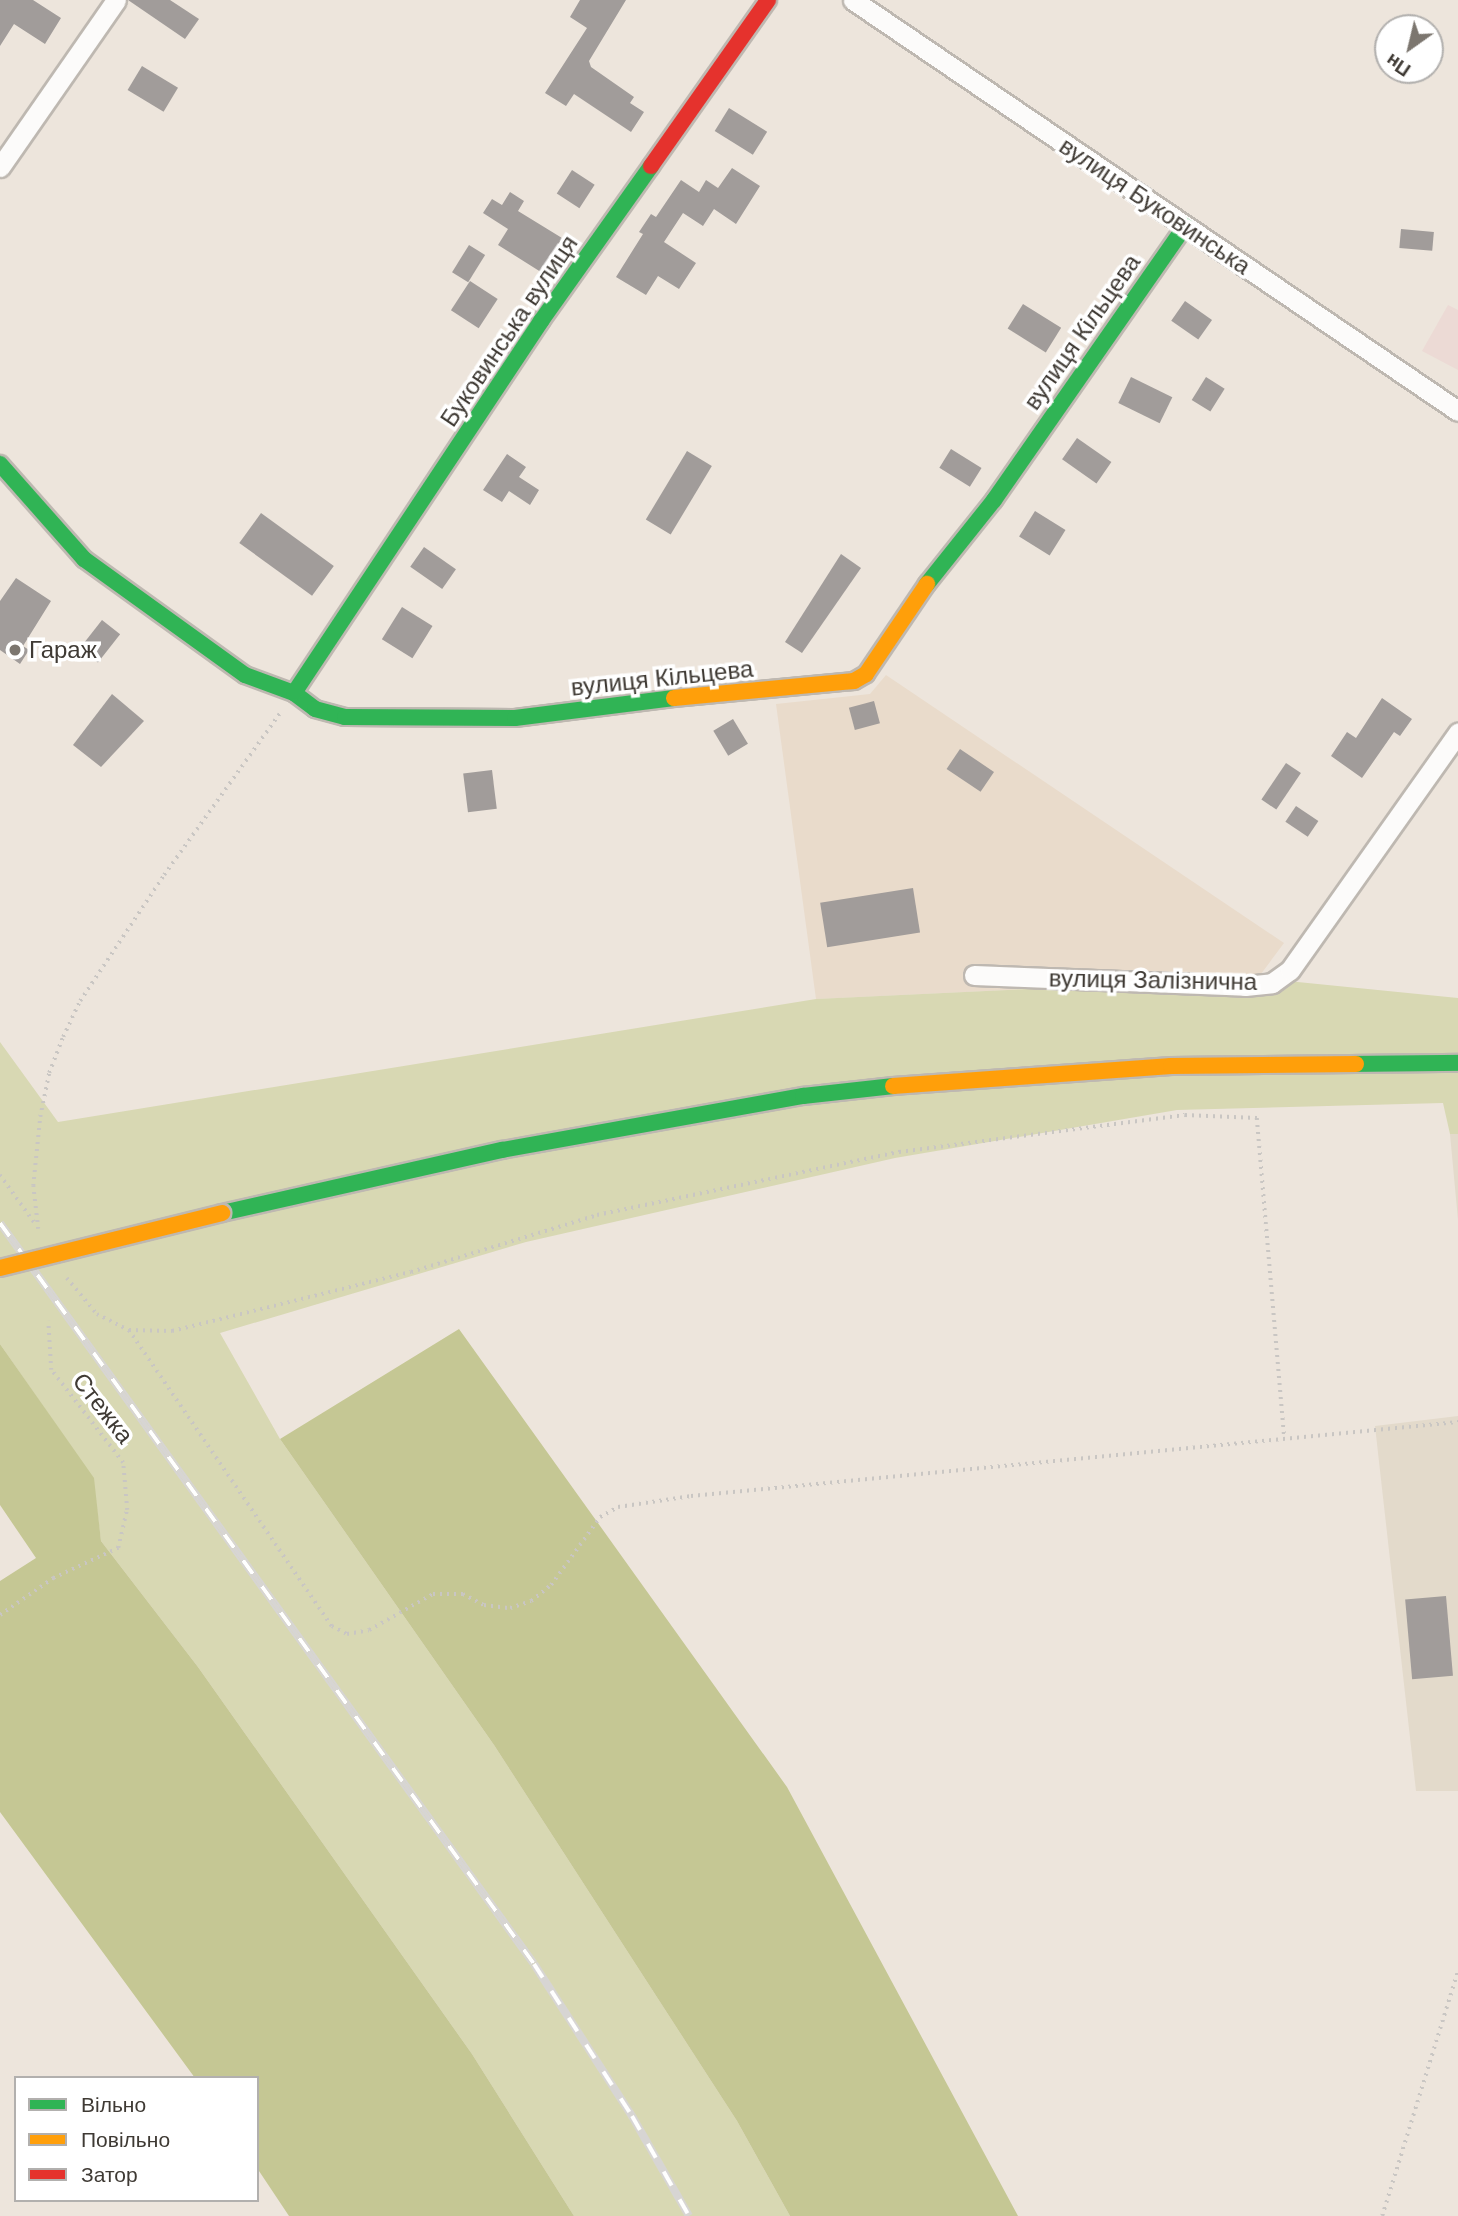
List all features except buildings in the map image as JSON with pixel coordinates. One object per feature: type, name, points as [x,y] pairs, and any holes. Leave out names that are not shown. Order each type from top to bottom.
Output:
[{"type":"main road","name":"Буковинська вулиця","points":[[294,693],[541,321],[768,0]]},
{"type":"main road","name":"вулиця Кільцева","points":[[0,464],[84,559],[245,676],[294,693],[315,709],[345,717],[515,718],[586,706],[854,681],[866,674],[927,584],[994,500],[1185,226]]},
{"type":"main road","points":[[1440,1061],[1458,1055]]},
{"type":"main road","points":[[0,1268],[222,1213],[502,1150],[803,1096],[972,1077],[1145,1068],[1440,1061],[1458,1063]]},
{"type":"street","points":[[0,167],[116,0]]},
{"type":"street","name":"вулиця Буковинська","points":[[853,0],[1458,411]]},
{"type":"street","name":"вулиця Залізнична","points":[[974,975],[1245,986],[1272,983],[1297,961],[1458,733]]},
{"type":"path","points":[[0,1175],[37,1227]]},
{"type":"path","name":"Стежка","points":[[0,1615],[53,1578],[118,1548],[127,1510],[123,1463],[51,1370],[48,1321]]},
{"type":"path","points":[[129,1329],[332,1626],[347,1633],[369,1630],[433,1594],[463,1594],[484,1605],[510,1608],[531,1601],[551,1585],[600,1517],[618,1507],[691,1496],[1458,1422]]},
{"type":"path","points":[[1382,2216],[1458,1971]]},
{"type":"shaded area","points":[[1448,305],[1458,310],[1458,370],[1422,351]]},
{"type":"shaded area","points":[[886,675],[1284,943],[1258,978],[816,999],[776,704],[870,694]]},
{"type":"shaded area","points":[[1450,1134],[1458,1134],[1458,1220]]},
{"type":"shaded area","points":[[1458,1416],[1458,1791],[1416,1791],[1375,1426]]},
{"type":"green space","points":[[1258,978],[1458,998],[1458,1134],[1450,1134],[1443,1103],[1177,1110],[895,1158],[526,1242],[220,1333],[280,1439],[494,1745],[737,2121],[790,2216],[574,2216],[472,2054],[198,1667],[101,1541],[93,1478],[0,1344],[0,1042],[58,1122],[816,999]]},
{"type":"green space","points":[[459,1329],[787,1787],[1018,2216],[790,2216],[737,2121],[494,1745],[280,1439]]},
{"type":"green space","points":[[0,1344],[94,1478],[101,1541],[198,1667],[472,2054],[574,2216],[289,2216],[259,2171],[259,2076],[194,2076],[0,1812],[0,1581],[36,1558],[0,1505]]},
{"type":"railway","points":[[0,1223],[534,1964],[632,2116],[689,2216]]},
{"type":"traffic: fast","points":[[294,693],[541,321],[651,166]]},
{"type":"traffic: fast","points":[[927,584],[994,500],[1185,226]]},
{"type":"traffic: fast","points":[[0,464],[84,559],[245,675],[294,693],[315,709],[345,717],[515,718],[674,698]]},
{"type":"traffic: fast","points":[[1356,1064],[1458,1063]]},
{"type":"traffic: fast","points":[[222,1213],[502,1150],[803,1096],[893,1086]]},
{"type":"traffic: slow","points":[[674,698],[854,681],[866,674],[927,584]]},
{"type":"traffic: slow","points":[[893,1086],[1171,1066],[1356,1064]]},
{"type":"traffic: slow","points":[[0,1268],[222,1213]]},
{"type":"traffic: jam","points":[[651,166],[768,0]]},
{"type":"place","name":"Гараж","points":[[15,650]]}]
